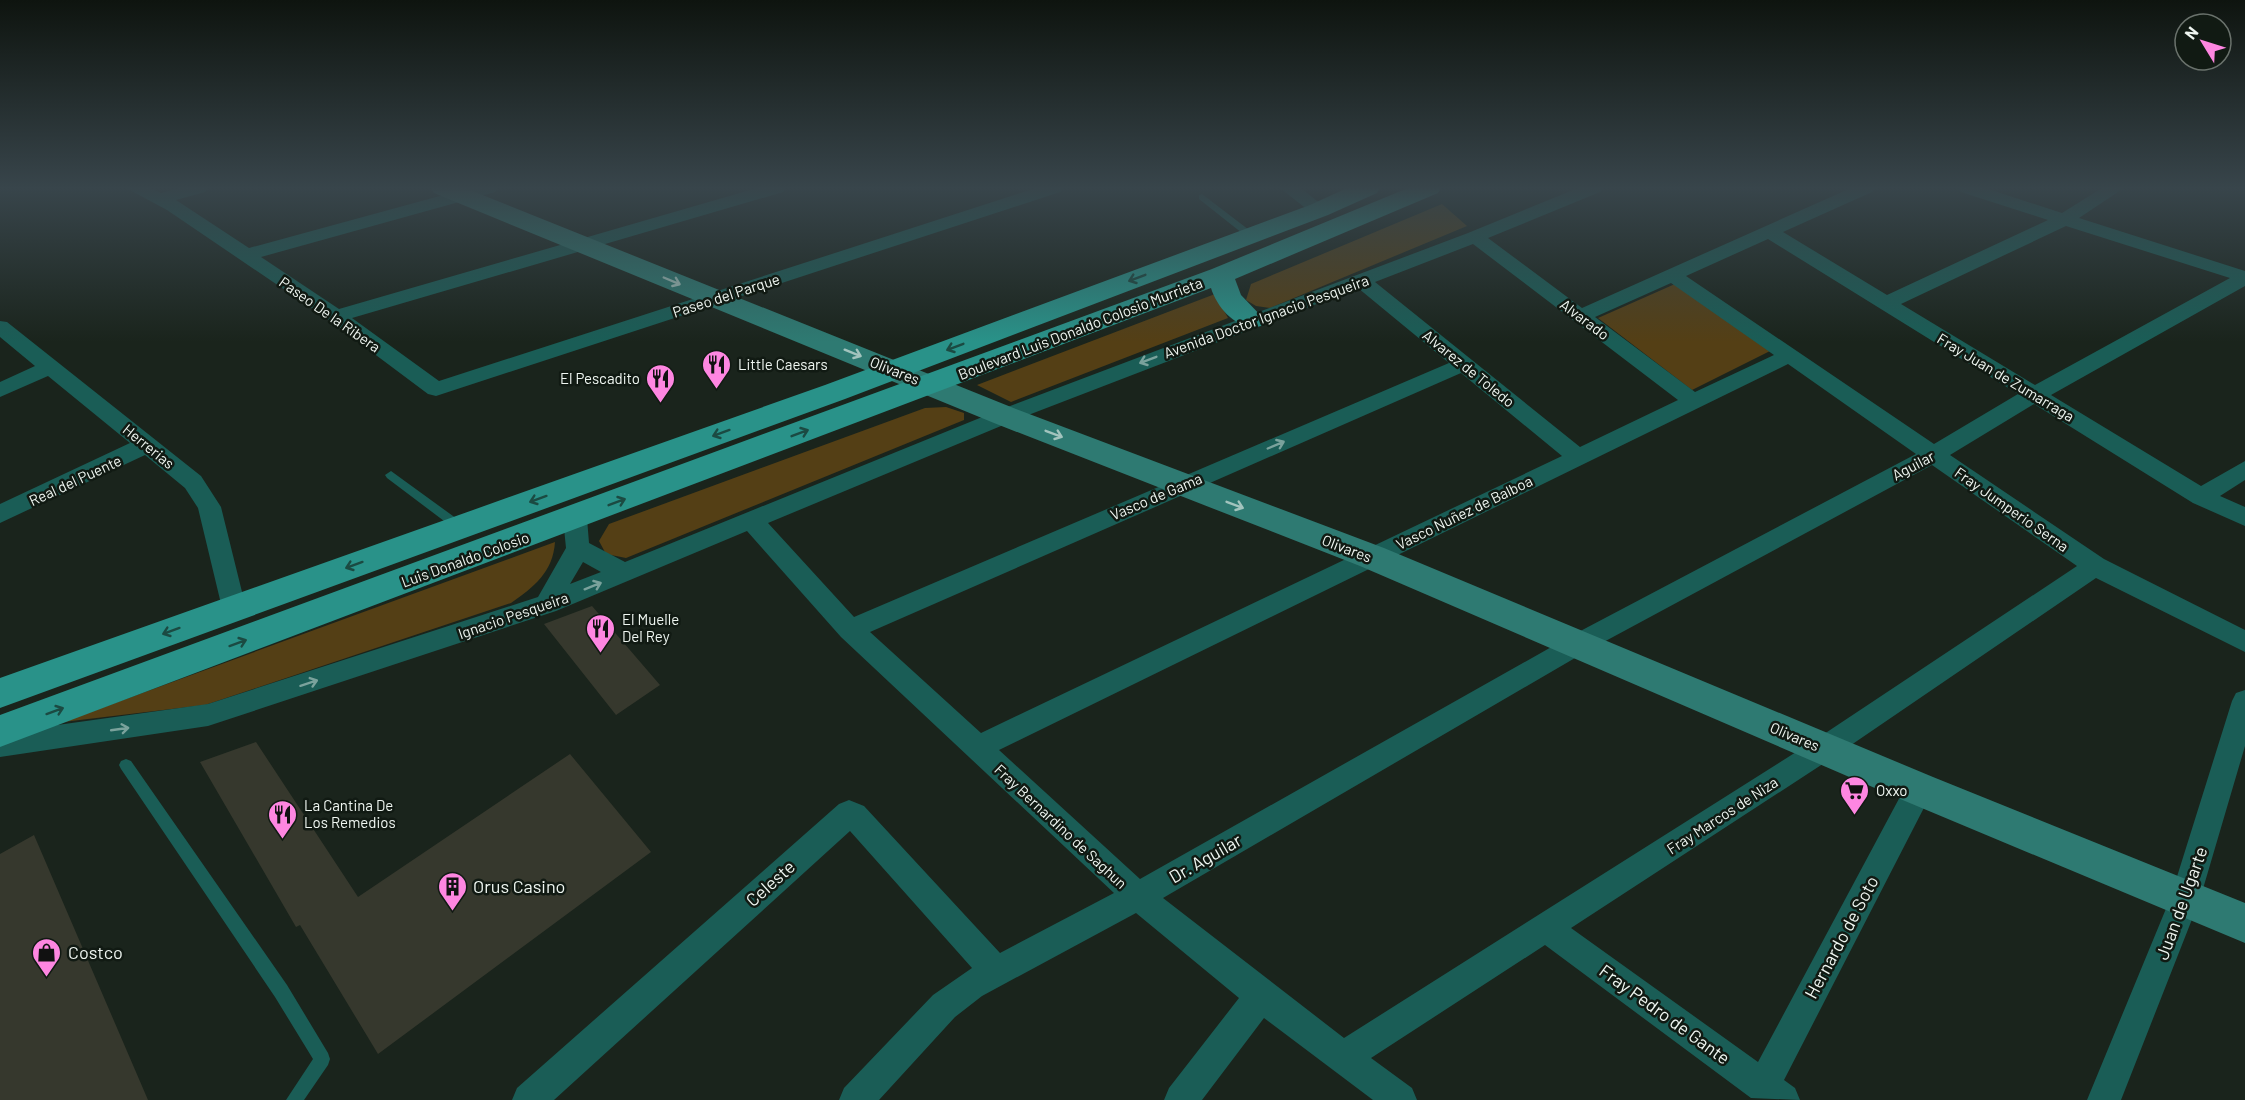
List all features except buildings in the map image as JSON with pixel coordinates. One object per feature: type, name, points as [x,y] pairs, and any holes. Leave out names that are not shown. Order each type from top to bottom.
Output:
[{"type":"main road","name":"Olivares","points":[[574,239],[1005,416],[1372,558],[1919,789],[2245,922]]},
{"type":"main road","name":"Boulevard Luis Donaldo Colosio Murrieta","points":[[894,370],[1239,239]]},
{"type":"main road","name":"Boulevard Luis Donaldo Colosio Murrieta","points":[[930,384],[1221,275],[1306,239]]},
{"type":"main road","points":[[1221,275],[1228,297],[1251,320]]},
{"type":"main road","name":"Luis Donaldo Colosio","points":[[0,731],[576,533],[835,406],[894,370]]},
{"type":"main road","name":"Luis Donaldo Colosio","points":[[0,693],[460,527],[835,406],[930,384]]},
{"type":"street","name":"Paseo De la Ribera","points":[[222,239],[336,316],[432,387]]},
{"type":"street","points":[[246,255],[299,239]]},
{"type":"street","points":[[336,316],[606,239]]},
{"type":"street","name":"Paseo del Parque","points":[[432,387],[441,388],[897,239]]},
{"type":"street","name":"Avenida Doctor Ignacio Pesqueira","points":[[1005,416],[1251,320],[1468,239]]},
{"type":"street","name":"Alvarado","points":[[1477,239],[1694,402]]},
{"type":"street","points":[[1581,316],[1753,239]]},
{"type":"street","name":"Fray Juan de Zumarraga","points":[[1782,239],[2201,497],[2245,517]]},
{"type":"street","points":[[1886,303],[2022,239]]},
{"type":"street","points":[[2125,239],[2245,277]]},
{"type":"street","name":"Fray Jumperio Serna","points":[[1672,275],[2095,566],[2245,642]]},
{"type":"street","name":"Aguilar","points":[[1578,644],[1934,454],[2035,394],[2245,277]]},
{"type":"street","name":"Alvarez de Toledo","points":[[1361,281],[1577,456]]},
{"type":"street","name":"Herrerias","points":[[0,327],[48,368],[149,444],[193,482],[209,507],[234,608]]},
{"type":"street","name":"Vasco Nuñez de Balboa","points":[[977,748],[1790,355]]},
{"type":"street","name":"Vasco de Gama","points":[[850,630],[1464,364]]},
{"type":"street","points":[[0,390],[48,368]]},
{"type":"street","name":"Ignacio Pesqueira","points":[[0,745],[208,716],[547,604],[1005,416]]},
{"type":"street","name":"Real del Puente","points":[[0,514],[149,444]]},
{"type":"street","points":[[2201,497],[2245,470]]},
{"type":"street","name":"Fray Bernardino de Saghun","points":[[751,520],[850,630],[1138,896],[1261,996],[1400,1100]]},
{"type":"street","points":[[547,604],[576,533],[624,573]]},
{"type":"street","name":"Fray Marcos de Niza","points":[[1344,1057],[1825,748],[2095,566]]},
{"type":"street","name":"Dr. Aguilar","points":[[856,1100],[944,1006],[971,985],[1138,896],[1578,644]]},
{"type":"street","name":"Juan de Ugarte","points":[[2104,1100],[2185,899],[2245,701]]},
{"type":"street","name":"Hernardo de Soto","points":[[1773,1093],[1919,789]]},
{"type":"street","name":"Celeste","points":[[530,1100],[849,813],[854,815],[998,972]]},
{"type":"street","name":"Fray Pedro de Gante","points":[[1546,928],[1773,1093]]},
{"type":"street","points":[[1181,1100],[1261,996]]},
{"type":"lane","points":[[391,475],[460,527]]},
{"type":"lane","points":[[126,765],[281,991],[322,1059],[294,1100]]},
{"type":"shaded area","points":[[1358,239],[1435,239],[1270,308],[1256,306],[1246,300],[1251,284]]},
{"type":"shaded area","points":[[1675,284],[1772,350],[1692,390],[1598,318]]},
{"type":"shaded area","points":[[1215,294],[1228,318],[1011,402],[977,385]]},
{"type":"shaded area","points":[[946,407],[964,413],[964,420],[626,558],[606,554],[599,541],[609,524],[925,408]]},
{"type":"shaded area","points":[[555,542],[551,562],[541,578],[511,603],[205,705],[63,722]]},
{"type":"place","name":"Little Caesars","points":[[717,390]]},
{"type":"place","name":"El Pescadito","points":[[661,404]]},
{"type":"place","name":"El Muelle Del Rey","points":[[601,654]]},
{"type":"place","name":"Oxxo","points":[[1855,816]]},
{"type":"place","name":"La Cantina De Los Remedios","points":[[283,840]]},
{"type":"place","name":"Orus Casino","points":[[452,912]]},
{"type":"place","name":"Costco","points":[[47,978]]}]
